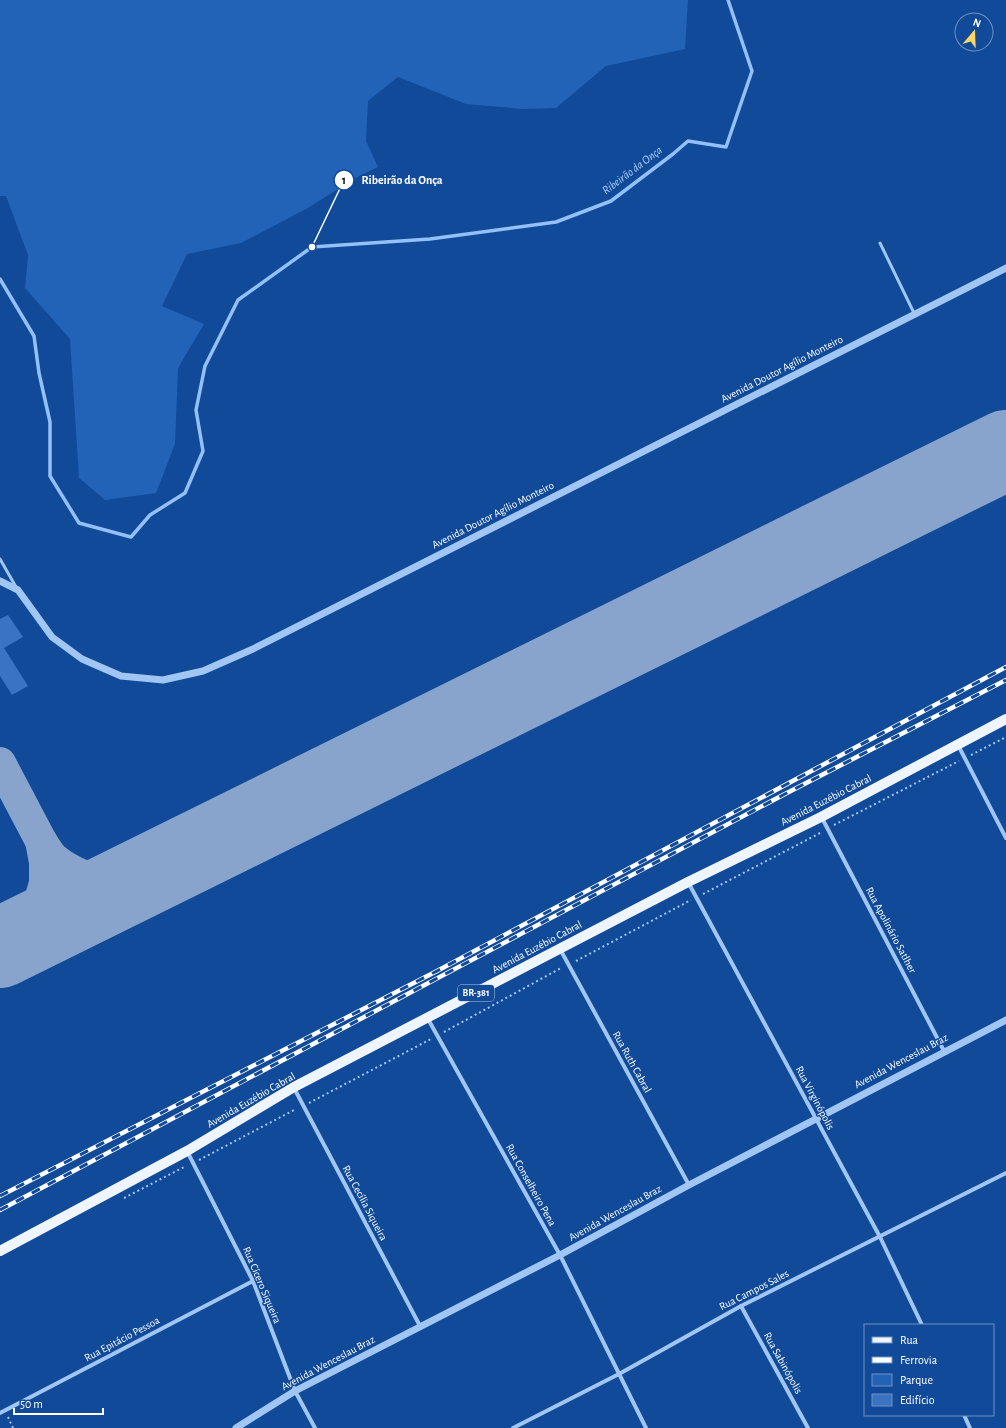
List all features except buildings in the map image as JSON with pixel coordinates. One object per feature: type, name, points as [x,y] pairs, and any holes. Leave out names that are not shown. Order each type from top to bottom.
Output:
[{"type":"main road","name":"Avenida Euzébio Cabral","points":[[0,1251],[187,1151],[294,1087],[688,882],[821,817],[1006,719]]},
{"type":"street","name":"Avenida Doutor Agílio Monteiro","points":[[0,581],[18,590],[52,636],[82,659],[121,676],[163,680],[203,671],[253,649],[1006,268]]},
{"type":"street","points":[[958,744],[1006,838]]},
{"type":"street","name":"Rua Apolinário Satlher","points":[[821,817],[944,1051]]},
{"type":"street","name":"Rua Virginópolis","points":[[688,882],[880,1237],[922,1324]]},
{"type":"street","name":"Rua Ruth Cabral","points":[[560,948],[689,1185]]},
{"type":"street","name":"Rua Conselheiro Pena","points":[[428,1018],[560,1255],[646,1428]]},
{"type":"street","name":"Avenida Wenceslau Braz","points":[[236,1428],[295,1391],[560,1255],[816,1118],[1006,1020]]},
{"type":"street","name":"Rua Cecília Siqueira","points":[[294,1087],[420,1326]]},
{"type":"street","name":"Rua Cícero Siqueira","points":[[187,1151],[253,1281],[295,1391],[315,1428]]},
{"type":"street","name":"Rua Campos Sales","points":[[513,1428],[619,1374],[741,1306],[1006,1173]]},
{"type":"street","name":"Rua Epitácio Pessoa","points":[[0,1413],[253,1281]]},
{"type":"street","name":"Rua Sabinópolis","points":[[741,1306],[808,1428]]},
{"type":"street","points":[[964,1416],[970,1428]]},
{"type":"lane","points":[[880,243],[914,314]]},
{"type":"lane","points":[[0,559],[18,590]]},
{"type":"path","points":[[118,1202],[438,1036],[569,964],[696,897],[1006,737]]},
{"type":"green space","points":[[0,0],[688,0],[685,49],[606,66],[556,108],[523,109],[466,104],[398,77],[368,101],[366,141],[378,167],[359,176],[306,209],[241,243],[187,254],[162,306],[204,324],[178,368],[175,444],[156,493],[105,500],[79,478],[70,339],[25,288],[28,255],[6,196],[0,196]]},
{"type":"waterway","name":"Ribeirão da Onça","points":[[0,279],[34,336],[39,373],[50,422],[50,476],[79,523],[131,537],[150,515],[185,493],[203,451],[196,410],[205,366],[238,300],[312,247],[430,239],[556,222],[611,201],[688,141],[726,147],[752,71],[728,0]]},
{"type":"taxiway","points":[[0,763],[41,841],[45,862],[45,883],[36,909],[23,929],[0,945]]},
{"type":"taxiway","points":[[41,841],[49,853],[60,864],[74,872],[90,878],[106,882],[119,882],[150,874]]},
{"type":"runway","points":[[0,948],[1006,450]]},
{"type":"railway","points":[[0,1196],[437,971],[1006,667]]},
{"type":"railway","points":[[0,1210],[783,795],[1006,680]]},
{"type":"place","name":"Ribeirão da Onça","points":[[312,247]]}]
